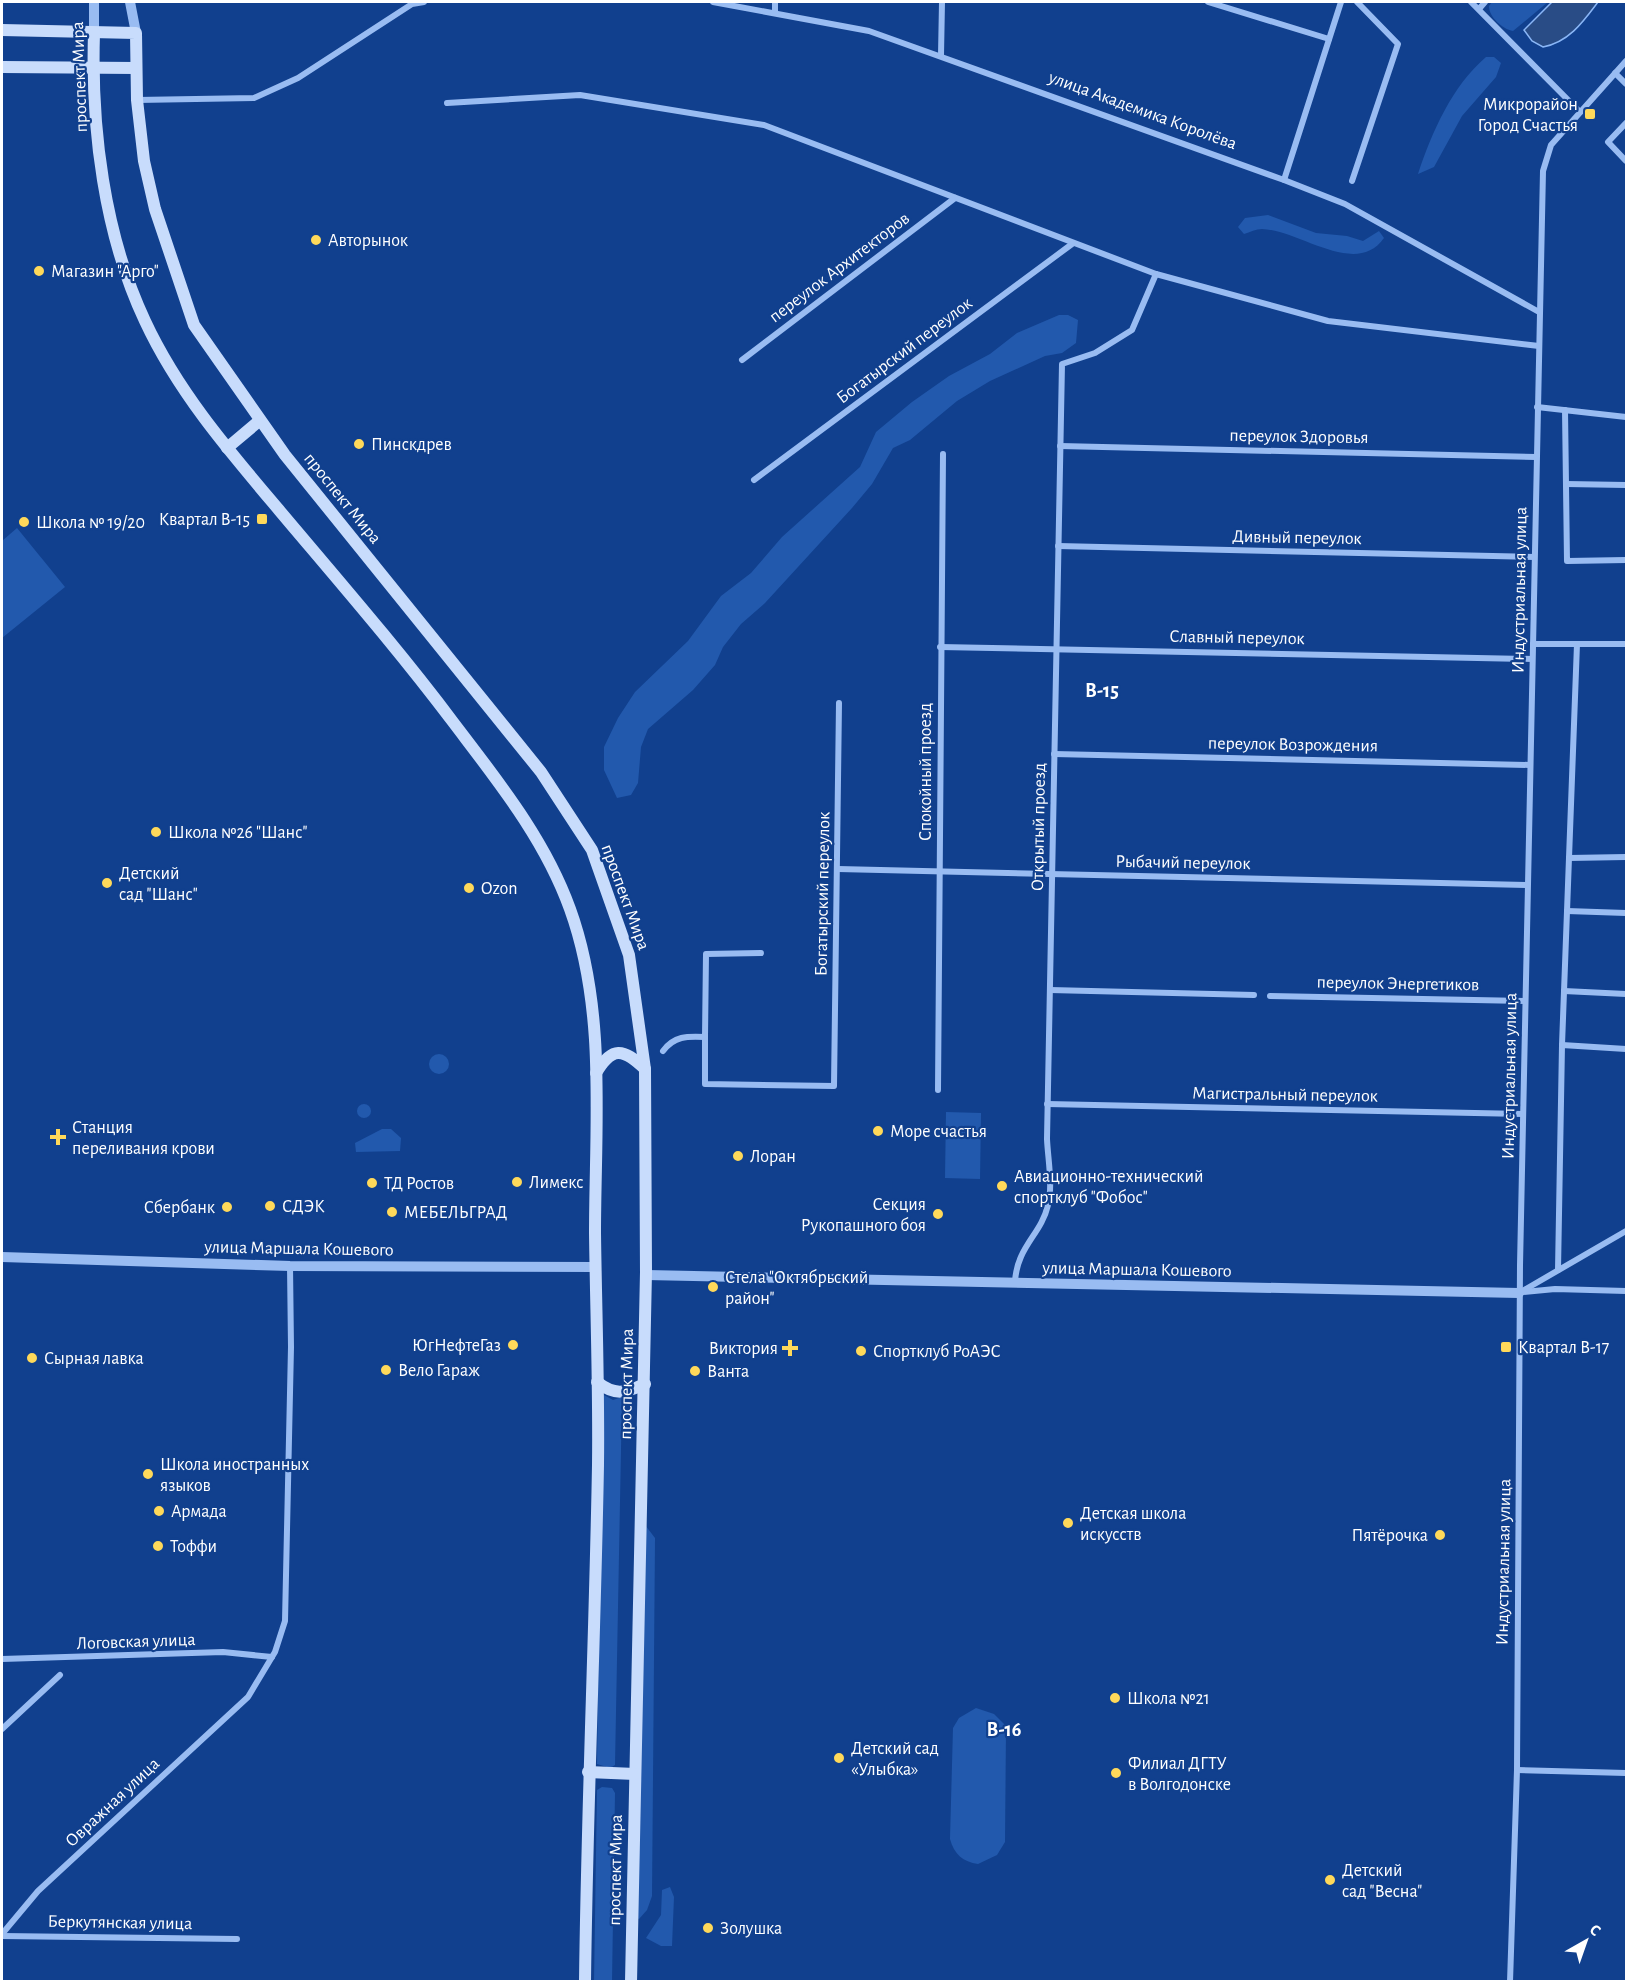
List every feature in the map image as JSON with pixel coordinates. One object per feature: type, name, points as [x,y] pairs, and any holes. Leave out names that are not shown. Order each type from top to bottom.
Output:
[{"type":"main road","points":[[2,30],[136,33]]},
{"type":"main road","name":"проспект Мира","points":[[94,33],[93,69],[103,170],[121,257],[144,319],[177,380],[227,448],[420,678],[506,792],[553,867],[583,947],[595,1045],[596,1074],[598,1463],[588,1772],[585,1982]]},
{"type":"main road","name":"проспект Мира","points":[[136,33],[137,99],[144,161],[155,209],[194,325],[259,421],[541,772],[592,850],[629,955],[645,1069],[646,1274],[631,1982]]},
{"type":"main road","points":[[2,67],[136,68]]},
{"type":"main road","points":[[227,448],[259,421]]},
{"type":"main road","points":[[596,1074],[606,1057],[620,1052],[631,1056],[645,1069]]},
{"type":"main road","points":[[597,1382],[608,1391],[624,1394],[645,1384]]},
{"type":"main road","points":[[588,1772],[635,1774]]},
{"type":"street","name":"проспект Мира","points":[[94,2],[94,33]]},
{"type":"street","name":"проспект Мира","points":[[130,2],[136,33]]},
{"type":"street","points":[[137,99],[254,98],[298,78],[412,3],[424,2]]},
{"type":"street","name":"улица Академика Королёва","points":[[713,2],[869,31],[1284,180],[1345,204],[1539,312]]},
{"type":"street","points":[[775,2],[775,13]]},
{"type":"street","points":[[941,55],[942,2]]},
{"type":"street","points":[[1208,2],[1329,39]]},
{"type":"street","points":[[1284,180],[1341,2]]},
{"type":"street","points":[[1352,181],[1398,44],[1357,2]]},
{"type":"street","points":[[1471,2],[1581,112]]},
{"type":"street","points":[[1479,9],[1485,2]]},
{"type":"street","name":"Индустриальная улица","points":[[1510,1982],[1517,1770],[1520,1290],[1543,171],[1551,145],[1626,61]]},
{"type":"street","points":[[1615,74],[1626,84]]},
{"type":"street","points":[[447,103],[580,95],[764,126],[1156,274],[1328,321],[1539,346]]},
{"type":"street","points":[[1626,123],[1608,142],[1626,161]]},
{"type":"street","name":"переулок Архитекторов","points":[[742,360],[955,198]]},
{"type":"street","name":"Богатырский переулок","points":[[754,480],[1072,244]]},
{"type":"street","name":"Открытый проезд","points":[[1015,1281],[1023,1248],[1048,1206],[1047,1104],[1062,364],[1095,353],[1132,330],[1156,274]]},
{"type":"street","points":[[1537,408],[1626,417]]},
{"type":"street","points":[[1565,410],[1567,561],[1626,560]]},
{"type":"street","name":"переулок Здоровья","points":[[1060,446],[1536,457]]},
{"type":"street","name":"Спокойный проезд","points":[[938,1090],[943,454]]},
{"type":"street","points":[[1566,484],[1626,485]]},
{"type":"street","name":"Дивный переулок","points":[[1058,546],[1534,557]]},
{"type":"street","points":[[1533,644],[1626,644]]},
{"type":"street","points":[[1558,1270],[1562,1045],[1577,644]]},
{"type":"street","name":"Славный переулок","points":[[940,647],[1532,659]]},
{"type":"street","name":"Богатырский переулок","points":[[705,1037],[705,1084],[834,1086],[839,703]]},
{"type":"street","name":"переулок Возрождения","points":[[1054,754],[1530,765]]},
{"type":"street","points":[[1569,858],[1626,857]]},
{"type":"street","name":"Рыбачий переулок","points":[[838,869],[1527,885]]},
{"type":"street","points":[[1567,910],[1626,913]]},
{"type":"street","points":[[663,1051],[669,1043],[683,1036],[705,1037],[706,954],[761,953]]},
{"type":"street","points":[[1050,990],[1254,995]]},
{"type":"street","points":[[1564,991],[1626,994]]},
{"type":"street","name":"переулок Энергетиков","points":[[1270,996],[1525,1001]]},
{"type":"street","points":[[1562,1045],[1626,1049]]},
{"type":"street","name":"Магистральный переулок","points":[[1047,1104],[1523,1114]]},
{"type":"street","points":[[1520,1290],[1626,1232]]},
{"type":"street","points":[[2,1255],[596,1264]]},
{"type":"street","name":"улица Маршала Кошевого","points":[[2,1255],[290,1266],[596,1264]]},
{"type":"street","name":"Овражная улица","points":[[2,1935],[38,1891],[248,1696],[272,1657],[285,1621],[290,1266]]},
{"type":"street","name":"улица Маршала Кошевого","points":[[646,1274],[1626,1291]]},
{"type":"street","name":"Логовская улица","points":[[2,1659],[223,1652],[272,1657]]},
{"type":"street","points":[[2,1729],[60,1675]]},
{"type":"street","points":[[1517,1770],[1626,1773]]},
{"type":"street","name":"Беркутянская улица","points":[[2,1935],[237,1939]]},
{"type":"shaded area","points":[[1492,2],[1548,2],[1513,31],[1505,28],[1494,18],[1489,6]]},
{"type":"shaded area","points":[[1552,2],[1598,2],[1581,24],[1568,36],[1543,47],[1532,41],[1524,30]]},
{"type":"shaded area","points":[[1486,57],[1494,57],[1501,63],[1496,77],[1462,116],[1434,167],[1418,174],[1437,126],[1453,96]]},
{"type":"shaded area","points":[[1268,215],[1316,233],[1347,236],[1363,241],[1379,231],[1384,238],[1372,249],[1358,254],[1343,253],[1277,231],[1260,229],[1244,234],[1238,227],[1245,218]]},
{"type":"shaded area","points":[[1059,315],[1068,315],[1078,320],[1076,343],[1062,353],[1045,356],[990,381],[957,401],[910,440],[893,448],[872,484],[852,508],[765,603],[741,624],[723,647],[715,665],[693,690],[648,729],[641,747],[638,783],[631,795],[617,798],[604,770],[604,747],[618,718],[635,692],[688,641],[721,596],[751,573],[782,537],[860,467],[876,432],[912,402],[949,376],[990,354],[1017,333]]},
{"type":"shaded area","points":[[17,528],[65,587],[2,638],[2,541]]},
{"type":"shaded area","points":[[439,1054],[446,1057],[449,1064],[446,1071],[439,1074],[432,1071],[429,1064],[432,1057]]},
{"type":"shaded area","points":[[361,1104],[367,1104],[371,1111],[367,1118],[361,1118],[357,1114],[357,1108]]},
{"type":"shaded area","points":[[946,1112],[981,1113],[980,1179],[945,1178]]},
{"type":"shaded area","points":[[382,1129],[391,1129],[401,1138],[400,1151],[356,1152],[355,1143]]},
{"type":"shaded area","points":[[602,1394],[613,1400],[622,1397],[615,1765],[610,1768],[597,1764]]},
{"type":"shaded area","points":[[642,1521],[655,1538],[652,1896],[647,1910],[639,1919],[634,1917]]},
{"type":"shaded area","points":[[976,1708],[994,1714],[1006,1726],[1005,1842],[997,1855],[978,1864],[960,1856],[950,1839],[953,1728],[959,1718]]},
{"type":"shaded area","points":[[602,1787],[612,1788],[615,1793],[612,1981],[594,1981],[597,1790]]},
{"type":"shaded area","points":[[670,1887],[674,1897],[672,1946],[661,1946],[646,1938],[661,1915],[662,1890]]},
{"type":"place","name":"Микрорайон Город Счастья","points":[[1590,114]]},
{"type":"place","name":"Авторынок","points":[[316,240]]},
{"type":"place","name":"Магазин \"Арго\"","points":[[39,271]]},
{"type":"place","name":"Пинскдрев","points":[[359,444]]},
{"type":"place","name":"Квартал В-15","points":[[262,519]]},
{"type":"place","name":"Школа № 19/20","points":[[24,522]]},
{"type":"place","name":"Школа №26 \"Шанс\"","points":[[156,832]]},
{"type":"place","name":"Детский сад \"Шанс\"","points":[[107,883]]},
{"type":"place","name":"Ozon","points":[[469,888]]},
{"type":"place","name":"Море счастья","points":[[878,1131]]},
{"type":"place","name":"Станция переливания крови","points":[[58,1137]]},
{"type":"place","name":"Лоран","points":[[738,1156]]},
{"type":"place","name":"Лимекс","points":[[517,1182]]},
{"type":"place","name":"ТД Ростов","points":[[372,1183]]},
{"type":"place","name":"Авиационно-технический спортклуб \"Фобос\"","points":[[1002,1186]]},
{"type":"place","name":"СДЭК","points":[[270,1206]]},
{"type":"place","name":"Сбербанк","points":[[227,1207]]},
{"type":"place","name":"МЕБЕЛЬГРАД","points":[[392,1212]]},
{"type":"place","name":"Секция Рукопашного боя","points":[[938,1214]]},
{"type":"place","name":"Стела \"Октябрьский район\"","points":[[713,1287]]},
{"type":"place","name":"ЮгНефтеГаз","points":[[513,1345]]},
{"type":"place","name":"Квартал В-17","points":[[1506,1347]]},
{"type":"place","name":"Виктория","points":[[790,1348]]},
{"type":"place","name":"Спортклуб РоАЭС","points":[[861,1351]]},
{"type":"place","name":"Сырная лавка","points":[[32,1358]]},
{"type":"place","name":"Вело Гараж","points":[[386,1370]]},
{"type":"place","name":"Ванта","points":[[695,1371]]},
{"type":"place","name":"Школа иностранных языков","points":[[148,1474]]},
{"type":"place","name":"Армада","points":[[159,1511]]},
{"type":"place","name":"Детская школа искусств","points":[[1068,1523]]},
{"type":"place","name":"Пятёрочка","points":[[1440,1535]]},
{"type":"place","name":"Тоффи","points":[[158,1546]]},
{"type":"place","name":"Школа №21","points":[[1115,1698]]},
{"type":"place","name":"Детский сад «Улыбка»","points":[[839,1758]]},
{"type":"place","name":"Филиал ДГТУ в Волгодонске","points":[[1116,1773]]},
{"type":"place","name":"Детский сад \"Весна\"","points":[[1330,1880]]},
{"type":"place","name":"Золушка","points":[[708,1928]]},
{"type":"district","name":"В-15","points":[[1102,690]]},
{"type":"district","name":"В-16","points":[[1004,1729]]}]
